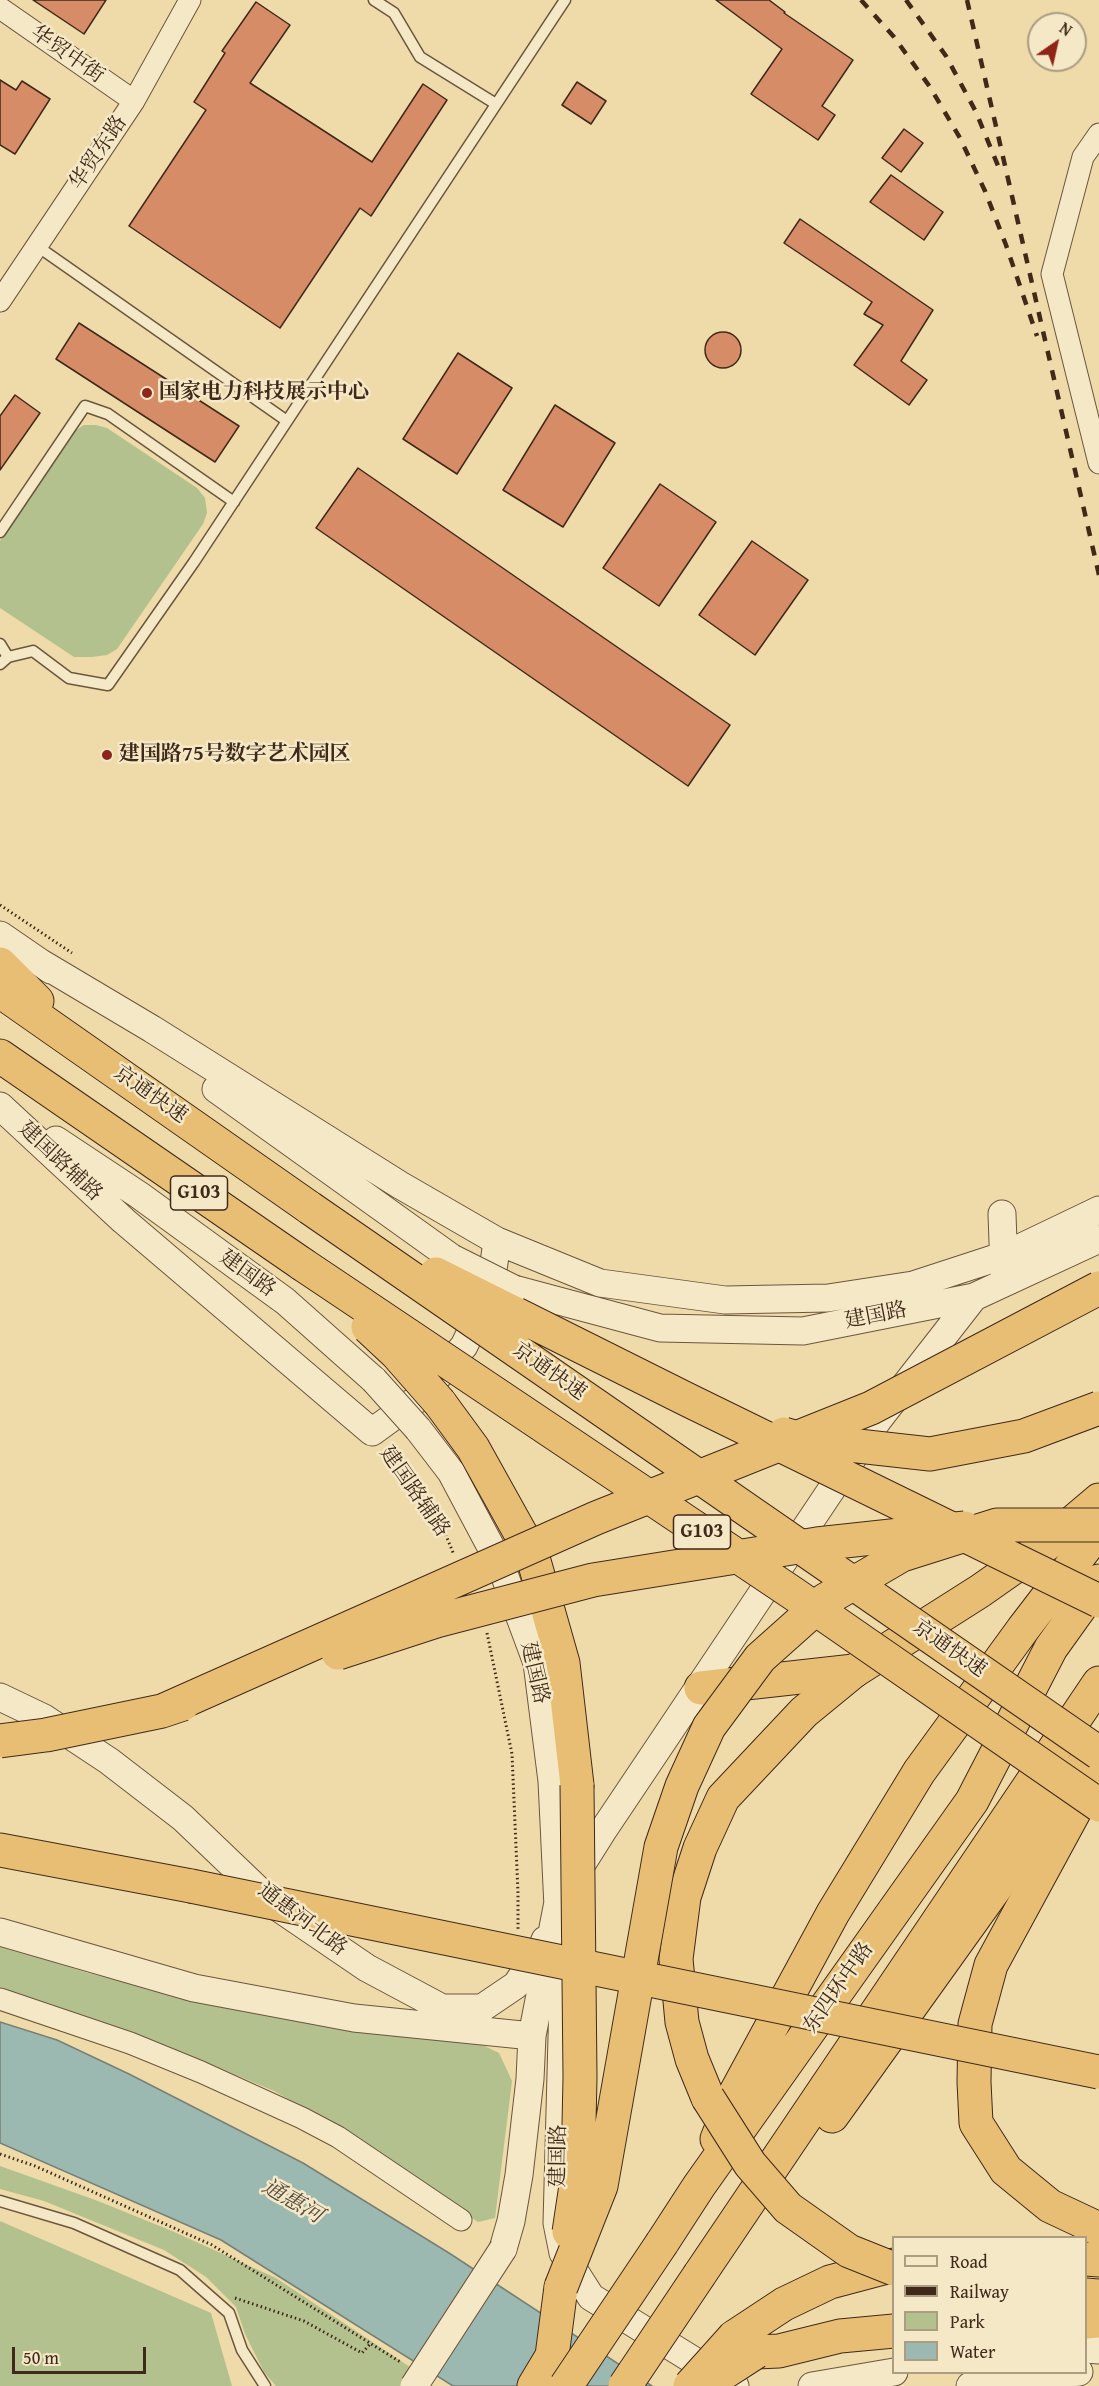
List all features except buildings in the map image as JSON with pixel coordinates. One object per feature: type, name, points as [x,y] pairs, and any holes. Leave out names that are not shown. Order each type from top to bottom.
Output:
[{"type":"highway","points":[[0,964],[87,1051]]},
{"type":"highway","name":"京通快速","points":[[0,992],[1099,1753]]},
{"type":"highway","name":"京通快速","points":[[0,1056],[302,1264],[794,1594],[1099,1805]]},
{"type":"highway","points":[[310,1208],[501,1307],[1099,1601]]},
{"type":"highway","points":[[302,1264],[397,1354],[440,1403],[474,1448],[532,1554],[563,1664],[577,1785],[580,2077],[578,2172],[552,2356],[534,2386]]},
{"type":"highway","points":[[162,1712],[596,1518],[871,1408],[1099,1288]]},
{"type":"highway","points":[[686,1399],[804,1440],[930,1454],[1024,1436],[1099,1408]]},
{"type":"highway","points":[[892,2266],[849,2251],[788,2208],[750,2164],[708,2098],[692,2059],[681,2022],[676,1959],[684,1897],[700,1848],[723,1798],[804,1712],[854,1671],[1038,1551],[1099,1500]]},
{"type":"highway","points":[[561,2287],[601,2186],[661,1847],[682,1786],[709,1727],[760,1658],[825,1600],[902,1555],[996,1525]]},
{"type":"highway","points":[[0,1742],[162,1712],[436,1621],[593,1580],[817,1544],[996,1525],[1099,1528]]},
{"type":"highway","points":[[699,2186],[736,2092],[833,1913],[919,1772],[1099,1528]]},
{"type":"highway","name":"东四环中路","points":[[566,2386],[699,2186],[972,1801],[1051,1648],[1099,1581]]},
{"type":"highway","points":[[700,1688],[854,1671]]},
{"type":"highway","name":"东四环中路","points":[[626,2386],[1099,1683]]},
{"type":"highway","points":[[719,2246],[803,2156],[1099,1743]]},
{"type":"highway","points":[[1099,1766],[991,1965],[975,2024],[974,2082],[976,2123],[1006,2170],[1050,2206],[1099,2229]]},
{"type":"highway","points":[[0,1850],[191,1886],[1096,2072]]},
{"type":"highway","points":[[704,2386],[784,2304],[830,2282],[892,2267]]},
{"type":"highway","points":[[690,2386],[745,2344],[779,2351],[840,2336],[892,2331]]},
{"type":"street","name":"华贸东路","points":[[0,301],[134,101],[189,0]]},
{"type":"street","name":"华贸中街","points":[[0,8],[134,101]]},
{"type":"street","points":[[1099,134],[1083,158],[1052,274],[1099,463]]},
{"type":"street","name":"建国路","points":[[0,935],[452,1258],[514,1289],[660,1328],[802,1331],[974,1297],[1099,1239]]},
{"type":"street","points":[[36,960],[152,1029],[400,1185],[497,1241],[600,1283],[725,1300],[828,1298],[913,1285],[1005,1255],[1099,1210]]},
{"type":"street","name":"建国路","points":[[0,1105],[139,1195],[285,1301],[374,1380],[451,1472],[501,1566],[537,1664],[552,1781],[563,2000],[557,2223],[563,2253],[591,2297],[735,2386]]},
{"type":"street","name":"建国路辅路","points":[[0,1105],[124,1221],[372,1432]]},
{"type":"street","points":[[1002,1214],[1005,1255],[1004,1283]]},
{"type":"street","points":[[372,1432],[420,1397],[464,1346],[490,1292],[497,1241]]},
{"type":"street","points":[[412,2377],[504,2249],[519,2175],[530,2079],[532,2036],[558,1902],[602,1832],[878,1420],[974,1297]]},
{"type":"street","name":"通惠河北路","points":[[0,1698],[44,1718],[109,1761],[183,1818],[273,1904],[367,1968],[442,2008],[482,2008],[516,1985],[542,1947],[558,1902]]},
{"type":"street","points":[[0,1932],[206,1990],[354,2018],[532,2036]]},
{"type":"street","points":[[0,1999],[181,2064],[302,2118],[338,2137],[460,2220]]},
{"type":"street","points":[[812,2386],[892,2372]]},
{"type":"street","points":[[970,2386],[1071,2374]]},
{"type":"lane","points":[[374,0],[393,13],[420,57],[496,104]]},
{"type":"lane","points":[[0,644],[4,660],[33,651],[69,678],[108,685],[234,502],[562,3],[550,0]]},
{"type":"lane","points":[[37,246],[287,421]]},
{"type":"lane","points":[[0,532],[85,406],[108,414],[234,502]]},
{"type":"lane","points":[[0,2201],[74,2223],[180,2270],[229,2313],[242,2350],[265,2386]]},
{"type":"path","name":"建国路辅路","points":[[372,1432],[443,1528],[456,1558]]},
{"type":"path","points":[[485,1630],[490,1640],[512,1754],[518,1893],[517,1939]]},
{"type":"path","points":[[0,2154],[35,2166],[212,2245],[370,2344],[412,2377]]},
{"type":"path","points":[[199,2286],[304,2321],[362,2353],[370,2344]]},
{"type":"green space","points":[[84,425],[107,428],[197,488],[205,498],[207,513],[203,524],[117,649],[107,655],[74,657],[0,608],[0,541],[73,432]]},
{"type":"green space","points":[[0,1945],[88,1973],[149,1988],[466,2037],[499,2053],[512,2081],[495,2218],[478,2222],[352,2135],[274,2091],[150,2039],[0,1989]]},
{"type":"green space","points":[[0,2166],[98,2201],[172,2231],[276,2278],[413,2369],[400,2386],[276,2386],[264,2372],[245,2334],[236,2307],[206,2277],[164,2250],[44,2201],[0,2189]]},
{"type":"green space","points":[[0,2221],[211,2313],[232,2386],[0,2386]]},
{"type":"water","name":"通惠河","points":[[0,2022],[57,2040],[303,2163],[449,2253],[652,2386],[453,2386],[221,2240],[0,2143]]},
{"type":"railway","points":[[861,0],[894,37],[930,87],[960,138],[985,191],[1037,336]]},
{"type":"railway","points":[[906,0],[946,56],[976,112],[1001,173]]},
{"type":"railway","points":[[967,0],[1099,575]]},
{"type":"place","name":"国家电力科技展示中心","points":[[147,393]]},
{"type":"place","name":"建国路75号数字艺术园区","points":[[107,755]]}]
